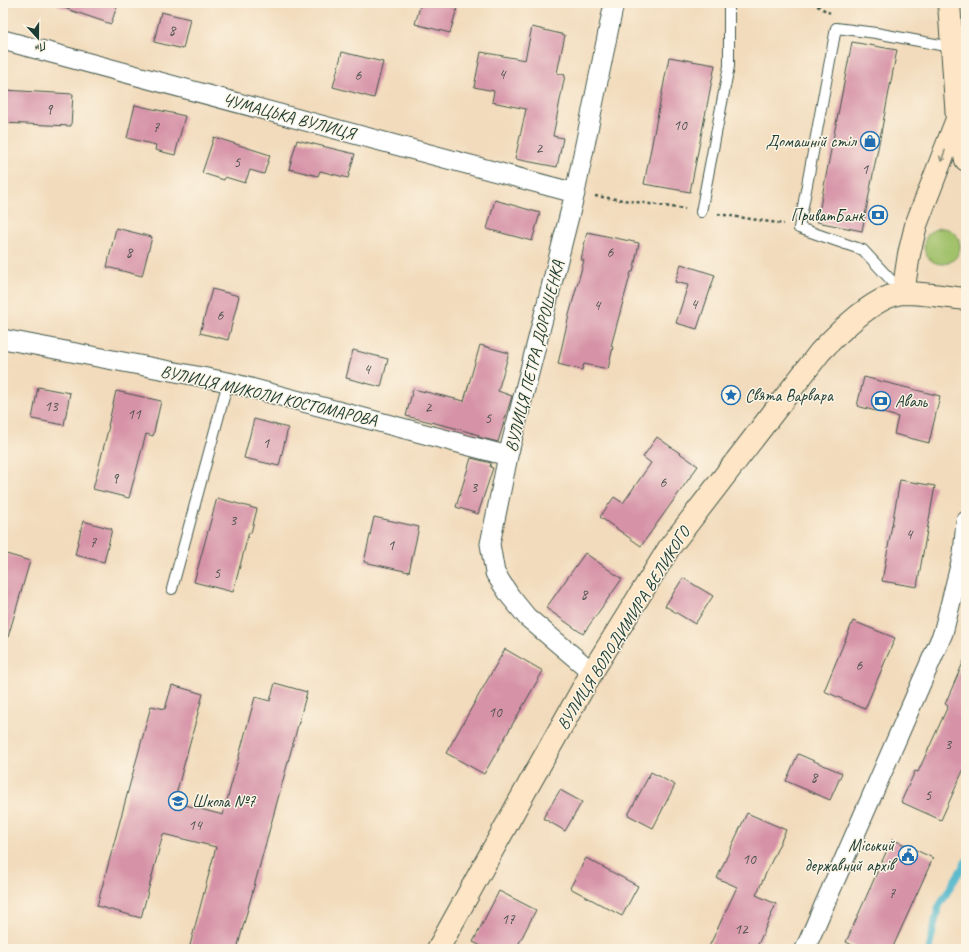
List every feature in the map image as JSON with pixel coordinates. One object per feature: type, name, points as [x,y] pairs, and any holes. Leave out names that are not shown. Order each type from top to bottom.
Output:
[{"type":"main road","points":[[948,3],[957,119],[966,160]]},
{"type":"main road","points":[[957,119],[916,225],[909,254],[903,293],[966,299]]},
{"type":"main road","name":"ВУЛИЦЯ ВОЛОДИМИРА ВЕЛИКОГО","points":[[438,949],[592,672],[669,548],[820,352],[843,329],[868,308],[888,298],[903,293]]},
{"type":"street","name":"ВУЛИЦЯ ПЕТРА ДОРОШЕНКА","points":[[592,672],[528,617],[510,596],[495,573],[490,544],[508,456],[575,193],[611,3]]},
{"type":"street","name":"ЧУМАЦЬКА ВУЛИЦЯ","points":[[3,40],[575,193]]},
{"type":"street","name":"ВУЛИЦЯ МИКОЛИ КОСТОМАРОВА","points":[[3,339],[228,382],[508,456]]},
{"type":"street","points":[[804,949],[943,633],[963,554],[966,521]]},
{"type":"lane","points":[[700,212],[729,66],[729,3]]},
{"type":"lane","points":[[903,293],[863,250],[799,228],[834,36],[836,28],[876,33],[951,46]]},
{"type":"lane","points":[[172,589],[228,382]]},
{"type":"path","points":[[800,3],[812,4]]},
{"type":"path","points":[[575,193],[781,224]]},
{"type":"green space","points":[[946,228],[955,233],[959,239],[959,253],[955,259],[946,264],[938,264],[929,259],[925,253],[924,242],[929,233],[935,229]]},
{"type":"building","points":[[59,3],[118,3],[111,24],[58,6]]},
{"type":"building","points":[[421,3],[440,3],[457,8],[450,33],[415,24]]},
{"type":"building","points":[[161,12],[190,19],[183,49],[154,42]]},
{"type":"building","points":[[532,27],[565,35],[557,73],[565,75],[553,136],[563,138],[557,167],[515,159],[526,109],[492,102],[494,91],[474,87],[481,52],[525,60]]},
{"type":"building","points":[[852,42],[897,50],[862,231],[817,222]]},
{"type":"building","points":[[342,52],[383,62],[374,98],[333,87]]},
{"type":"building","points":[[669,57],[715,65],[690,192],[644,184]]},
{"type":"building","points":[[3,90],[73,94],[71,126],[3,123]]},
{"type":"building","points":[[135,105],[185,116],[175,155],[155,150],[156,145],[127,138]]},
{"type":"building","points":[[214,137],[270,155],[264,174],[250,170],[245,183],[225,177],[224,180],[202,173]]},
{"type":"building","points":[[297,140],[355,154],[348,178],[320,171],[318,176],[289,169]]},
{"type":"building","points":[[495,200],[540,213],[532,241],[487,229]]},
{"type":"building","points":[[116,228],[152,237],[142,276],[107,267]]},
{"type":"building","points":[[587,232],[639,243],[633,272],[631,272],[611,346],[613,347],[608,369],[584,364],[582,370],[558,364],[569,315],[584,260],[581,260]]},
{"type":"building","points":[[681,264],[715,275],[697,329],[676,323],[688,285],[675,282]]},
{"type":"building","points":[[212,289],[239,296],[228,340],[200,333]]},
{"type":"building","points":[[480,345],[509,353],[498,391],[512,396],[498,442],[478,437],[479,435],[455,428],[406,416],[413,389],[464,401]]},
{"type":"building","points":[[353,350],[388,359],[381,387],[346,378]]},
{"type":"building","points":[[864,377],[940,396],[929,443],[894,434],[898,417],[857,406]]},
{"type":"building","points":[[38,387],[70,393],[64,425],[32,419]]},
{"type":"building","points":[[116,391],[161,401],[153,436],[146,434],[129,498],[93,489]]},
{"type":"building","points":[[254,419],[288,428],[279,466],[244,458]]},
{"type":"building","points":[[657,437],[698,466],[641,546],[600,517],[614,497],[623,503],[651,463],[643,457]]},
{"type":"building","points":[[471,458],[491,463],[490,467],[493,468],[478,514],[456,507]]},
{"type":"building","points":[[900,480],[935,486],[917,587],[882,581]]},
{"type":"building","points":[[217,498],[257,509],[251,533],[249,532],[233,592],[194,582]]},
{"type":"building","points":[[374,517],[419,527],[409,572],[364,562]]},
{"type":"building","points":[[83,521],[112,529],[104,562],[75,555]]},
{"type":"building","points":[[3,553],[30,561],[8,637],[3,636]]},
{"type":"building","points":[[585,553],[622,579],[583,634],[546,608]]},
{"type":"building","points":[[683,578],[713,596],[695,624],[665,606]]},
{"type":"building","points":[[853,621],[895,638],[865,709],[824,691]]},
{"type":"building","points":[[505,649],[543,671],[484,774],[446,753]]},
{"type":"building","points":[[966,656],[966,764],[941,820],[901,802],[915,771],[918,772],[948,706],[945,704]]},
{"type":"building","name":"Школа №7","points":[[275,683],[307,692],[237,949],[189,949],[216,847],[163,834],[141,918],[97,906],[151,706],[165,709],[172,685],[203,694],[174,802],[223,815],[255,697],[270,701]]},
{"type":"building","points":[[798,754],[842,773],[830,800],[786,781]]},
{"type":"building","points":[[651,772],[675,785],[653,828],[628,815]]},
{"type":"building","points":[[560,790],[582,802],[565,831],[543,818]]},
{"type":"building","points":[[747,813],[786,830],[756,895],[776,904],[756,949],[708,949],[737,887],[717,878]]},
{"type":"building","points":[[892,839],[933,858],[892,949],[860,949],[846,942]]},
{"type":"building","points":[[586,858],[638,886],[622,916],[570,888]]},
{"type":"building","points":[[499,891],[536,910],[516,949],[487,949],[473,942]]},
{"type":"waterway","points":[[929,949],[938,908],[966,861]]},
{"type":"place","name":"Домашній стіл","points":[[870,141]]},
{"type":"place","name":"ПриватБанк","points":[[878,215]]},
{"type":"place","name":"Свята Варвара","points":[[731,395]]},
{"type":"place","name":"Аваль","points":[[881,401]]},
{"type":"place","name":"Школа №7","points":[[178,801]]},
{"type":"place","name":"Міський державний архів","points":[[908,855]]}]
